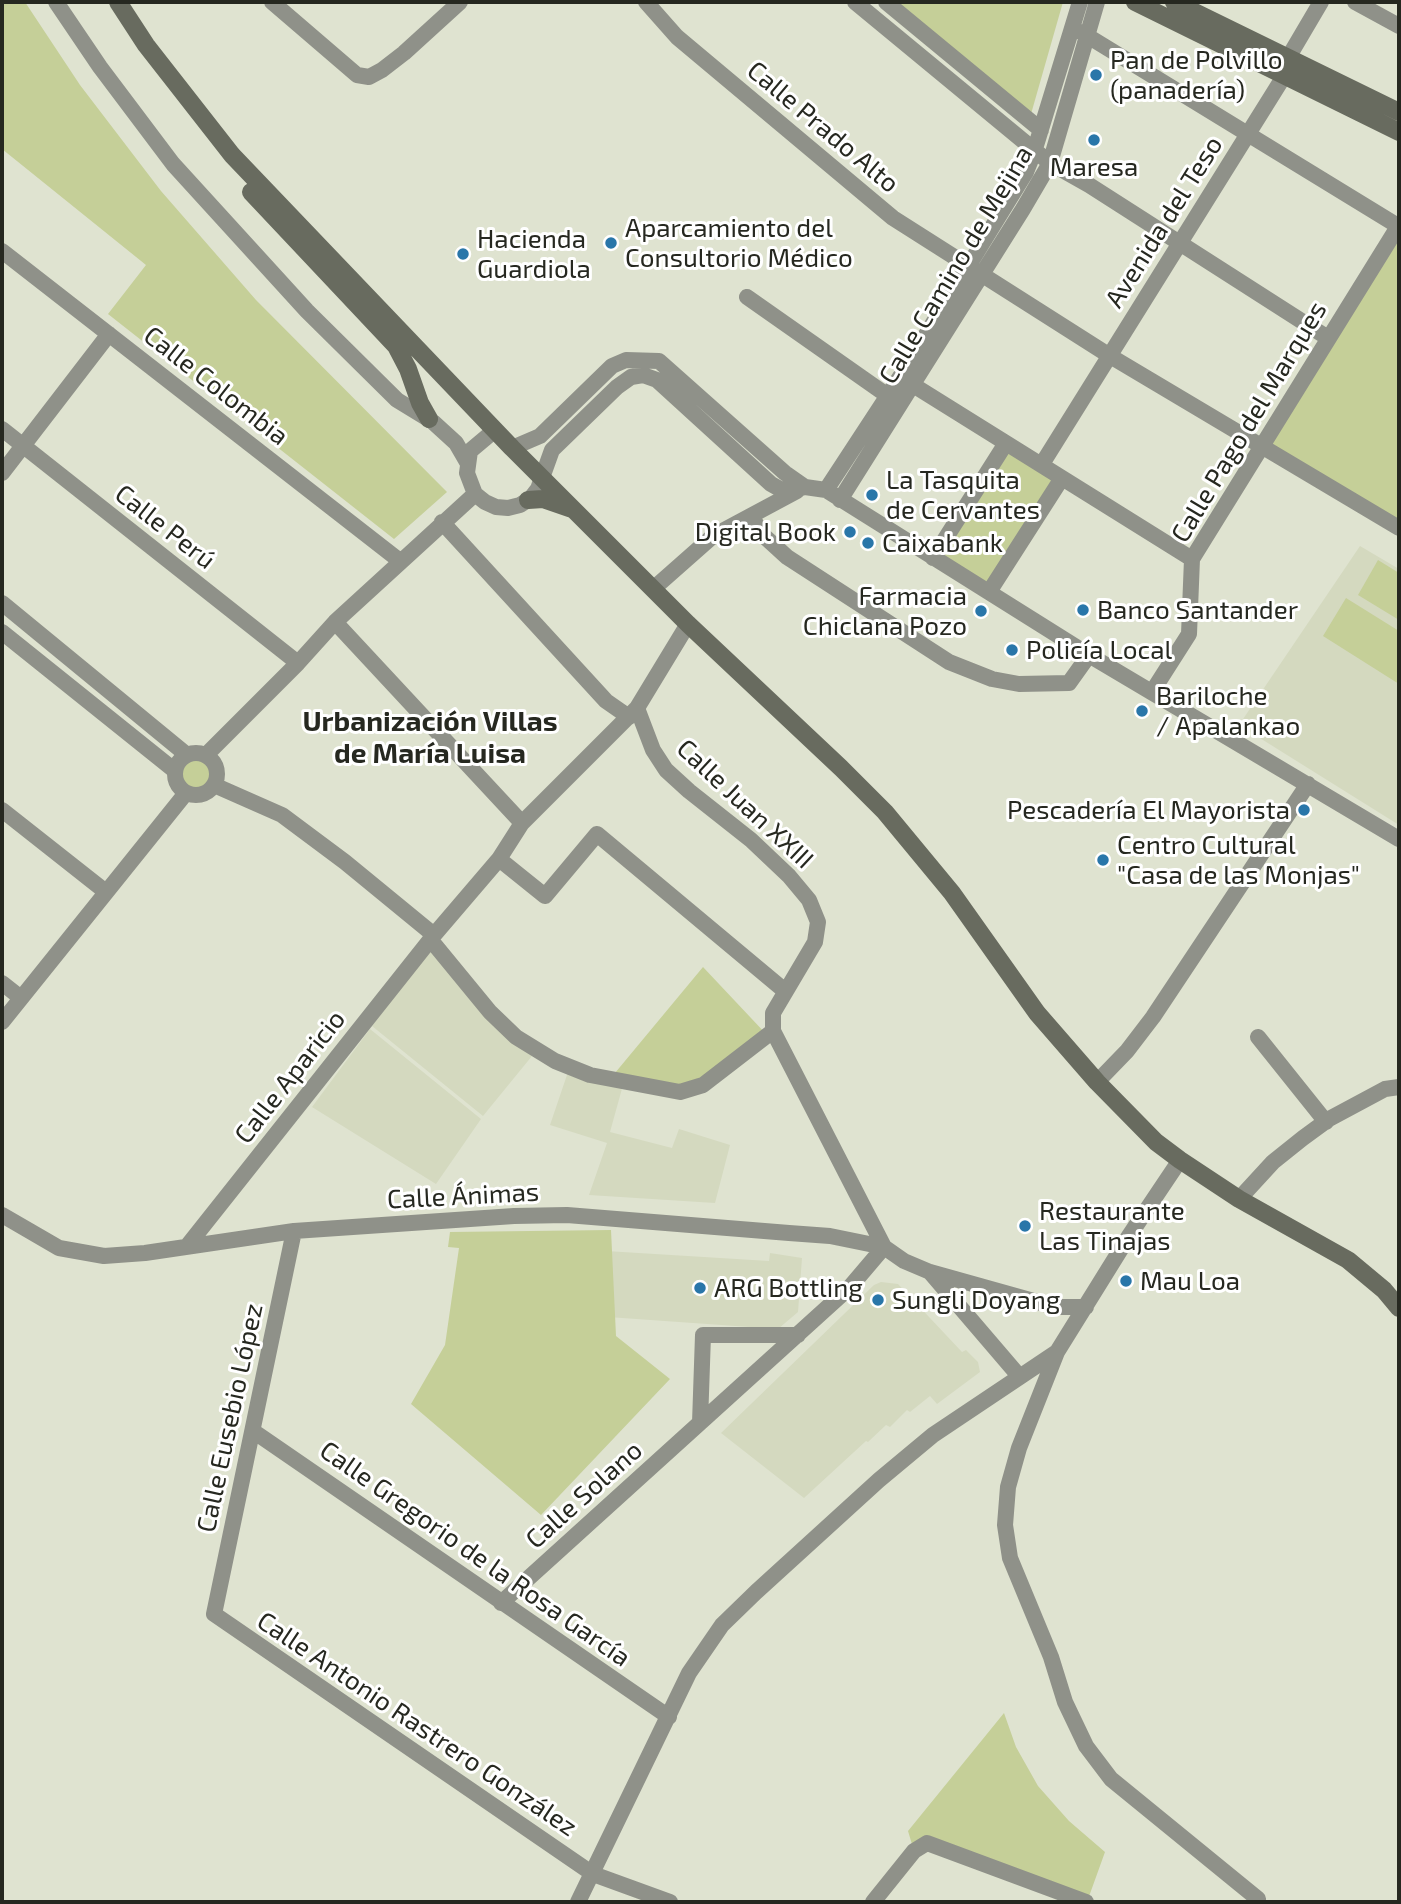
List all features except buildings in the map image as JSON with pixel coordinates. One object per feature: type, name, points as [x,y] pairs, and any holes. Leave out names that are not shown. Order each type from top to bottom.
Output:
[{"type":"main road","points":[[118,2],[146,45],[232,155],[512,448],[688,624],[885,812],[952,893],[1037,1013],[1097,1082],[1156,1142],[1180,1160],[1239,1199],[1348,1260],[1384,1290],[1399,1308]]},
{"type":"main road","points":[[1135,2],[1399,112]]},
{"type":"main road","points":[[1174,2],[1399,132]]},
{"type":"main road","points":[[232,155],[247,188],[396,346],[429,419]]},
{"type":"main road","points":[[528,500],[543,499],[576,510]]},
{"type":"street","points":[[56,2],[106,76],[173,164],[316,320],[397,400],[429,419],[456,443],[467,462]]},
{"type":"street","points":[[272,2],[357,75],[369,77],[404,53],[460,2]]},
{"type":"street","name":"Calle Prado Alto","points":[[646,2],[677,37],[893,218],[1110,356],[1399,528]]},
{"type":"street","points":[[855,2],[1034,152],[1328,338]]},
{"type":"street","points":[[886,2],[1041,130]]},
{"type":"street","name":"Calle Camino de Mejina","points":[[840,500],[906,381],[975,270],[1050,163],[1080,32],[1080,2]]},
{"type":"street","name":"Calle Camino de Mejina","points":[[975,270],[1034,152],[1080,32],[1097,2]]},
{"type":"street","name":"Avenida del Teso","points":[[1042,464],[1181,244],[1248,133],[1321,2]]},
{"type":"street","points":[[1355,2],[1399,26]]},
{"type":"street","points":[[1080,32],[1399,225]]},
{"type":"street","name":"Calle Pago del Marques","points":[[1152,692],[1189,634],[1192,559],[1399,225]]},
{"type":"street","name":"Calle Colombia","points":[[2,251],[400,561]]},
{"type":"street","points":[[747,297],[888,396]]},
{"type":"street","points":[[2,473],[109,334]]},
{"type":"street","points":[[512,448],[540,436],[612,366],[626,360],[643,368],[771,484],[780,489],[805,487],[826,490],[1089,655],[1399,839]]},
{"type":"street","points":[[495,430],[470,451],[467,462],[469,484],[475,494],[485,502],[508,508],[528,500],[538,489],[552,450],[617,387],[643,368]]},
{"type":"street","points":[[906,381],[1192,559]]},
{"type":"street","name":"Calle Camino de Mejina","points":[[826,490],[888,396],[906,381]]},
{"type":"street","name":"Calle Perú","points":[[2,429],[299,663]]},
{"type":"street","points":[[933,558],[1006,443]]},
{"type":"street","points":[[989,592],[1062,478]]},
{"type":"street","points":[[653,589],[713,536],[805,487]]},
{"type":"street","points":[[206,755],[299,663],[335,622],[475,494]]},
{"type":"street","points":[[751,516],[764,536],[787,557],[949,662],[992,679],[1019,684],[1069,683],[1089,655]]},
{"type":"street","points":[[443,522],[606,701],[633,713],[688,624]]},
{"type":"street","points":[[2,603],[187,755]]},
{"type":"street","points":[[335,622],[522,823]]},
{"type":"street","points":[[2,632],[174,770]]},
{"type":"street","name":"Calle Aparicio","points":[[188,1245],[432,937],[499,859],[522,823],[633,713]]},
{"type":"street","name":"Calle Juan XXIII","points":[[633,713],[666,770],[751,840],[789,876],[809,900],[818,922],[814,942],[774,1013],[773,1031]]},
{"type":"street","points":[[193,753],[206,755],[217,769],[214,785],[203,794],[195,796],[186,793],[177,784],[174,770],[178,762],[193,753]]},
{"type":"street","points":[[1097,1082],[1127,1051],[1153,1017],[1308,784]]},
{"type":"street","points":[[214,785],[282,816],[345,862],[432,937],[490,1012],[516,1037],[555,1061],[590,1075],[681,1092],[703,1085],[773,1031],[884,1247]]},
{"type":"street","points":[[2,1022],[186,793]]},
{"type":"street","points":[[2,810],[106,892]]},
{"type":"street","points":[[499,859],[545,896],[597,834],[785,991]]},
{"type":"street","points":[[2,983],[21,998]]},
{"type":"street","points":[[1258,1037],[1325,1122]]},
{"type":"street","points":[[1239,1199],[1273,1162],[1325,1122],[1385,1089],[1399,1087]]},
{"type":"street","points":[[1180,1160],[1057,1352],[1019,1448],[1008,1487],[1004,1525],[1010,1558],[1051,1657],[1065,1702],[1086,1746],[1111,1779],[1257,1901]]},
{"type":"street","name":"Calle Ánimas","points":[[2,1215],[59,1248],[104,1256],[145,1253],[294,1231],[514,1216],[567,1215],[830,1236],[884,1247],[904,1261],[930,1272],[1055,1307],[1086,1307]]},
{"type":"street","name":"Calle Eusebio López","points":[[214,1614],[294,1231]]},
{"type":"street","name":"Calle Solano","points":[[501,1603],[850,1287],[884,1247]]},
{"type":"street","name":"Calle Ánimas","points":[[930,1272],[1019,1376]]},
{"type":"street","points":[[700,1423],[703,1335],[798,1335]]},
{"type":"street","points":[[578,1902],[689,1673],[722,1625],[879,1480],[933,1435],[1057,1352]]},
{"type":"street","name":"Calle Gregorio de la Rosa García","points":[[253,1431],[669,1717]]},
{"type":"street","name":"Calle Antonio Rastrero González","points":[[214,1614],[593,1874],[670,1902]]},
{"type":"street","points":[[873,1902],[915,1851],[928,1843],[1086,1902]]},
{"type":"shaded area","points":[[1360,546],[1399,569],[1399,825],[1239,725]]},
{"type":"shaded area","points":[[431,946],[511,1040],[532,1056],[483,1116],[372,1026]]},
{"type":"shaded area","points":[[370,1029],[481,1119],[436,1184],[312,1107]]},
{"type":"shaded area","points":[[568,1072],[623,1085],[610,1132],[672,1148],[679,1129],[730,1145],[715,1203],[589,1195],[607,1143],[550,1125]]},
{"type":"shaded area","points":[[606,1251],[769,1261],[770,1253],[802,1258],[798,1312],[778,1329],[608,1317]]},
{"type":"shaded area","points":[[881,1282],[898,1284],[962,1352],[966,1350],[978,1362],[980,1372],[937,1404],[930,1396],[910,1412],[907,1410],[890,1427],[886,1425],[804,1498],[721,1433],[874,1285]]},
{"type":"green space","points":[[2,2],[25,2],[80,85],[161,191],[256,300],[447,492],[394,539],[108,314],[146,265],[2,149]]},
{"type":"green space","points":[[896,2],[1063,2],[1031,114]]},
{"type":"green space","points":[[1399,225],[1399,528],[1260,447]]},
{"type":"green space","points":[[1006,443],[1062,478],[989,592],[933,558]]},
{"type":"green space","points":[[1378,560],[1399,573],[1399,620],[1358,595]]},
{"type":"green space","points":[[1346,598],[1399,631],[1399,684],[1323,636]]},
{"type":"green space","points":[[195,756],[208,761],[213,774],[208,787],[195,792],[182,787],[177,774],[182,761]]},
{"type":"green space","points":[[703,967],[767,1035],[681,1092],[610,1079]]},
{"type":"green space","points":[[611,1230],[616,1336],[670,1379],[541,1515],[411,1404],[445,1345],[459,1248],[448,1247],[450,1232]]},
{"type":"green space","points":[[1004,1713],[1016,1747],[1038,1786],[1069,1821],[1105,1852],[1087,1902],[928,1843],[914,1851],[908,1831]]},
{"type":"place","name":"Pan de Polvillo (panadería)","points":[[1096,75]]},
{"type":"place","name":"Maresa","points":[[1094,140]]},
{"type":"place","name":"Aparcamiento del Consultorio Médico","points":[[611,243]]},
{"type":"place","name":"Hacienda Guardiola","points":[[463,254]]},
{"type":"place","name":"La Tasquita de Cervantes","points":[[872,495]]},
{"type":"place","name":"Digital Book","points":[[850,532]]},
{"type":"place","name":"Caixabank","points":[[868,543]]},
{"type":"place","name":"Banco Santander","points":[[1083,610]]},
{"type":"place","name":"Farmacia Chiclana Pozo","points":[[981,611]]},
{"type":"place","name":"Policía Local","points":[[1012,650]]},
{"type":"place","name":"Bariloche / Apalankao","points":[[1142,711]]},
{"type":"place","name":"Pescadería El Mayorista","points":[[1304,810]]},
{"type":"place","name":"Centro Cultural \"Casa de las Monjas\"","points":[[1103,860]]},
{"type":"place","name":"Restaurante Las Tinajas","points":[[1025,1226]]},
{"type":"place","name":"Mau Loa","points":[[1126,1281]]},
{"type":"place","name":"ARG Bottling","points":[[700,1288]]},
{"type":"place","name":"Sungli Doyang","points":[[878,1300]]},
{"type":"district","name":"Urbanización Villas de María Luisa","points":[[430,738]]}]
